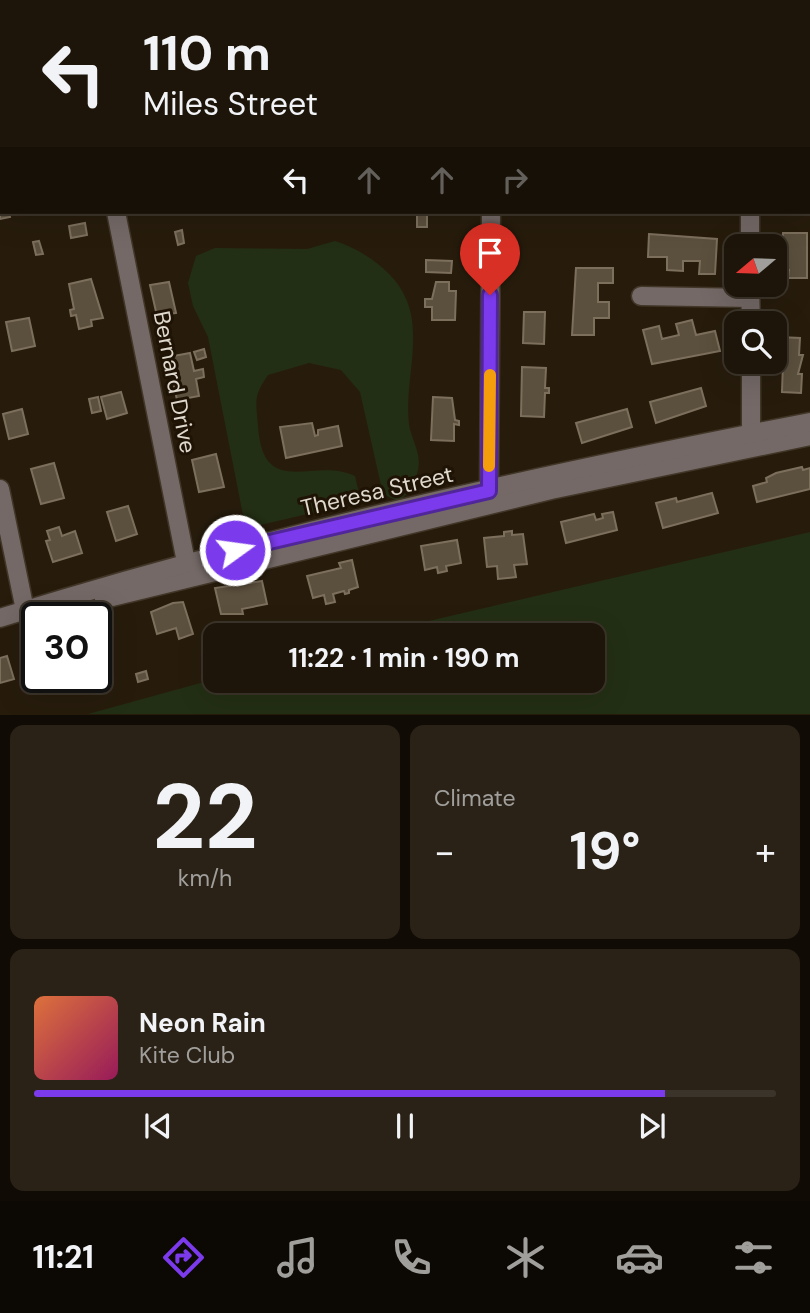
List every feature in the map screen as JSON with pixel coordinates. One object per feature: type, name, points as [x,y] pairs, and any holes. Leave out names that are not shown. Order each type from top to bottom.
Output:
[{"type":"street","name":"Bernard Drive","points":[[116,214],[186,562]]},
{"type":"street","points":[[489,491],[491,214]]},
{"type":"street","points":[[750,214],[750,234]]},
{"type":"street","points":[[642,296],[724,293]]},
{"type":"street","points":[[751,374],[751,433]]},
{"type":"street","name":"Theresa Street","points":[[73,602],[186,562],[309,530],[810,422]]},
{"type":"street","points":[[90,602],[396,526],[810,436]]},
{"type":"street","points":[[0,489],[30,602]]},
{"type":"street","name":"Theresa Street","points":[[0,618],[21,617]]},
{"type":"street","points":[[0,630],[21,621]]},
{"type":"green space","points":[[335,241],[357,250],[387,272],[402,290],[407,301],[413,331],[408,409],[410,430],[419,458],[417,475],[411,488],[399,502],[383,494],[360,392],[341,370],[309,363],[268,375],[256,404],[262,449],[270,463],[280,470],[293,472],[339,471],[355,476],[359,493],[350,504],[252,527],[243,515],[208,337],[193,306],[188,283],[196,256],[215,248],[307,249]]},
{"type":"green space","points":[[810,532],[810,714],[88,714],[203,682],[203,693],[605,693],[605,623],[420,623]]},
{"type":"building","points":[[0,214],[9,214],[10,217],[0,219]]},
{"type":"building","points":[[417,214],[427,214],[427,227],[417,227]]},
{"type":"building","points":[[85,223],[87,235],[71,238],[69,226]]},
{"type":"building","points":[[182,230],[184,243],[178,245],[175,232]]},
{"type":"building","points":[[807,233],[807,278],[788,278],[788,234],[783,234]]},
{"type":"building","points":[[649,234],[717,239],[715,274],[699,274],[700,261],[683,261],[683,271],[667,270],[667,257],[648,257]]},
{"type":"building","points":[[39,241],[43,254],[36,255],[33,242]]},
{"type":"building","points":[[426,260],[452,261],[451,273],[426,272]]},
{"type":"building","points":[[576,268],[613,268],[613,283],[598,283],[598,302],[609,302],[609,318],[594,318],[594,335],[572,335]]},
{"type":"building","points":[[91,279],[103,318],[91,320],[92,326],[79,329],[76,315],[71,316],[70,310],[74,309],[69,284]]},
{"type":"building","points":[[169,282],[176,313],[157,316],[150,285]]},
{"type":"building","points":[[436,282],[449,282],[449,291],[456,291],[455,320],[432,320],[432,307],[425,307],[425,299],[432,299]]},
{"type":"building","points":[[524,312],[545,312],[544,344],[523,343]]},
{"type":"building","points":[[29,318],[35,346],[12,351],[6,322]]},
{"type":"building","points":[[692,320],[696,335],[715,331],[720,351],[652,364],[643,330],[659,326],[662,339],[679,335],[676,324]]},
{"type":"building","points":[[787,337],[800,338],[799,355],[803,355],[798,374],[802,374],[801,393],[782,392],[783,374],[787,374]]},
{"type":"building","points":[[204,349],[206,357],[197,360],[194,352]]},
{"type":"building","points":[[190,353],[194,371],[203,369],[204,377],[196,379],[199,396],[177,400],[168,357]]},
{"type":"building","points":[[522,367],[546,368],[545,388],[549,388],[549,393],[545,393],[544,417],[521,416]]},
{"type":"building","points":[[701,388],[706,406],[656,423],[650,402]]},
{"type":"building","points":[[121,392],[127,413],[107,419],[101,397]]},
{"type":"building","points":[[98,397],[101,411],[92,413],[89,399]]},
{"type":"building","points":[[433,397],[452,398],[455,420],[459,421],[459,425],[454,424],[454,441],[431,440]]},
{"type":"building","points":[[22,409],[28,434],[9,439],[3,414]]},
{"type":"building","points":[[627,409],[632,427],[582,443],[576,423]]},
{"type":"building","points":[[312,423],[315,436],[318,435],[318,430],[338,426],[342,446],[286,458],[280,427]]},
{"type":"building","points":[[216,454],[224,487],[199,492],[192,460]]},
{"type":"building","points":[[54,463],[64,498],[41,504],[31,469]]},
{"type":"building","points":[[802,467],[803,470],[810,468],[810,489],[757,502],[753,486],[767,482],[766,478],[776,473]]},
{"type":"building","points":[[712,493],[718,513],[663,528],[656,503],[676,498],[677,502]]},
{"type":"building","points":[[128,506],[137,534],[116,541],[107,512]]},
{"type":"building","points":[[613,512],[617,530],[566,543],[561,522],[594,514],[596,520],[603,518],[602,514]]},
{"type":"building","points":[[59,527],[62,536],[75,531],[82,553],[53,562],[46,541],[50,540],[47,531]]},
{"type":"building","points":[[512,531],[512,535],[523,534],[527,564],[514,565],[516,577],[498,579],[497,566],[487,567],[484,538],[504,536],[504,532]]},
{"type":"building","points":[[457,540],[461,563],[446,566],[447,571],[438,573],[437,567],[425,570],[421,546]]},
{"type":"building","points":[[352,560],[358,587],[349,590],[349,593],[345,594],[344,591],[333,594],[335,602],[326,604],[324,595],[313,598],[307,576],[341,568],[339,563]]},
{"type":"building","points":[[262,581],[267,604],[242,609],[243,614],[221,614],[215,588]]},
{"type":"building","points":[[183,602],[193,634],[179,639],[176,628],[157,634],[151,612]]},
{"type":"building","points":[[7,656],[14,679],[0,683],[0,658]]},
{"type":"building","points":[[146,671],[148,679],[138,682],[136,674]]},
{"type":"slow traffic","points":[[489,466],[490,375]]},
{"type":"route","points":[[235,550],[309,530],[489,491],[490,295]]}]
